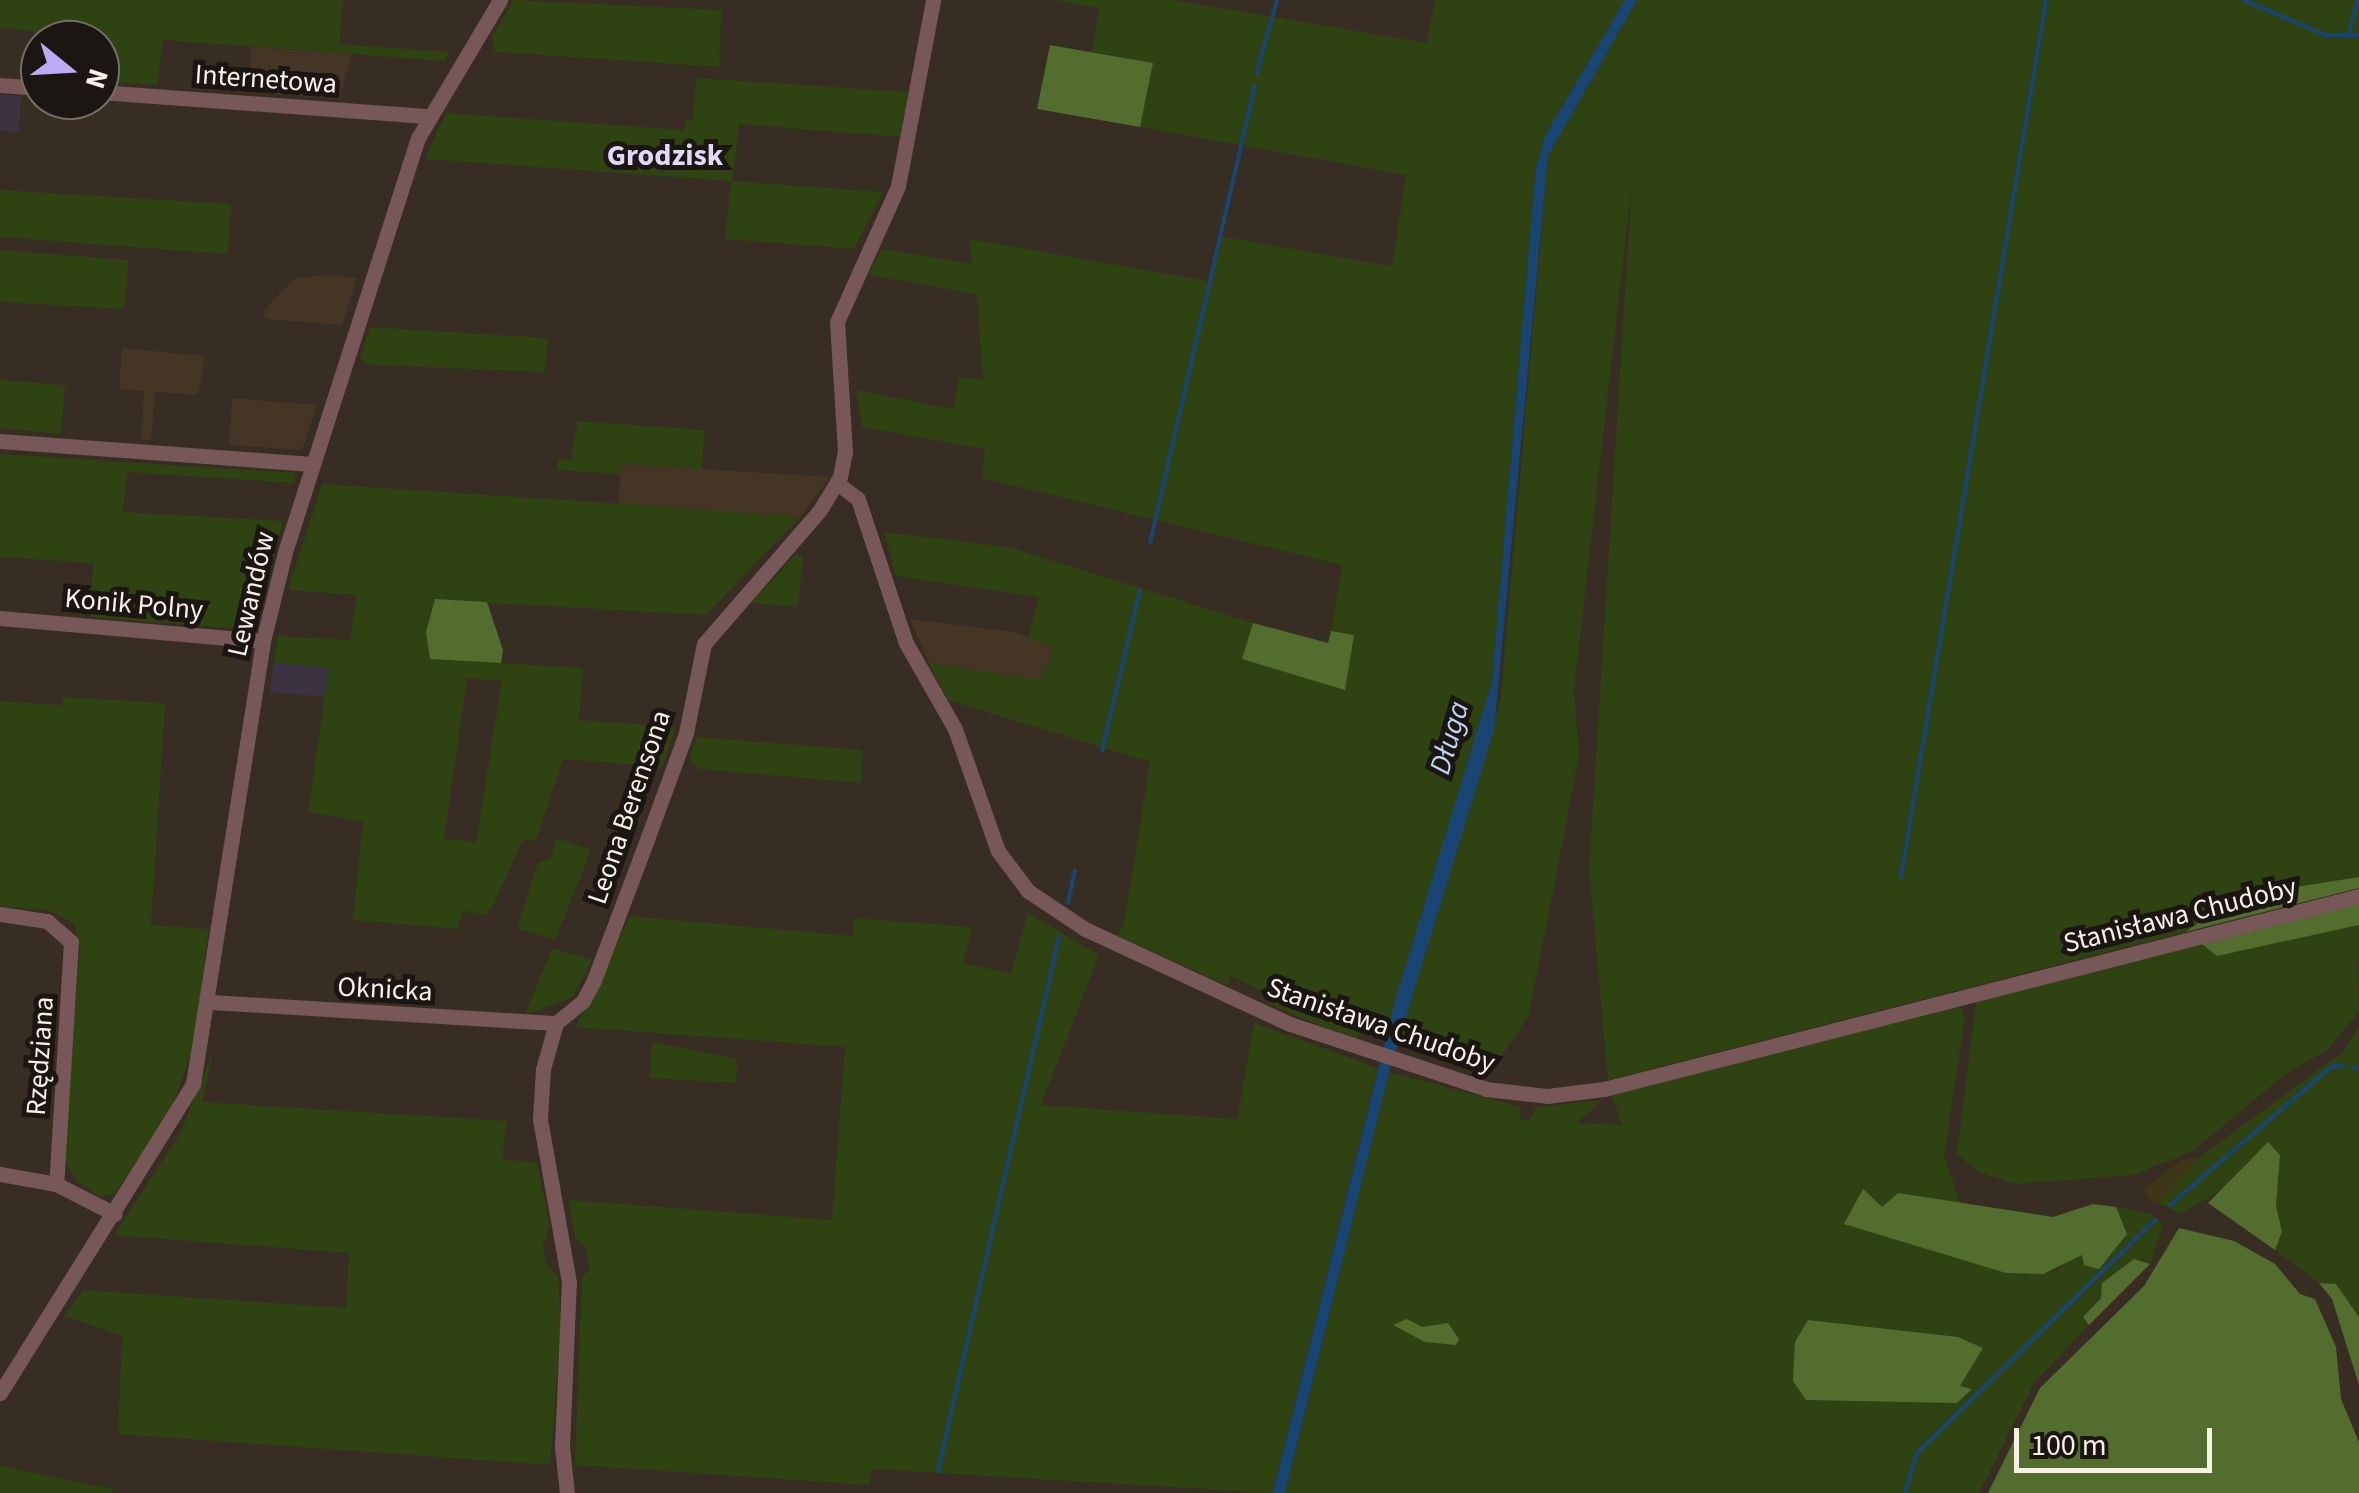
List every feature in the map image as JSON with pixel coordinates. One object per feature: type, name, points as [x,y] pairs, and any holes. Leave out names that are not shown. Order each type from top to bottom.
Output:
[{"type":"street","name":"Lewandów","points":[[0,1393],[187,1099],[211,1002],[263,642],[312,464],[428,116],[500,0]]},
{"type":"street","points":[[837,484],[845,452],[837,322],[898,186],[933,0]]},
{"type":"street","name":"Internetowa","points":[[120,93],[428,116]]},
{"type":"street","points":[[0,441],[312,464]]},
{"type":"street","name":"Leona Berensona","points":[[566,1493],[562,1448],[570,1282],[539,1094],[556,1023],[582,1001],[594,980],[675,767],[704,644],[837,484]]},
{"type":"street","name":"Stanisława Chudoby","points":[[837,484],[858,500],[906,643],[955,728],[998,851],[1028,891],[1101,937],[1275,1018],[1501,1092],[1596,1090],[2359,896]]},
{"type":"street","name":"Konik Polny","points":[[0,618],[263,642]]},
{"type":"street","name":"Rzędziana","points":[[0,914],[47,920],[65,933],[72,953],[56,1184]]},
{"type":"street","name":"Oknicka","points":[[211,1002],[556,1023]]},
{"type":"street","points":[[0,1174],[56,1184],[115,1214]]},
{"type":"shaded area","points":[[252,47],[352,54],[339,99],[246,92]]},
{"type":"shaded area","points":[[0,94],[20,96],[19,132],[0,131]]},
{"type":"shaded area","points":[[295,278],[357,278],[342,325],[264,319],[265,309]]},
{"type":"shaded area","points":[[122,348],[205,356],[198,395],[155,392],[151,440],[141,440],[144,391],[119,389]]},
{"type":"shaded area","points":[[232,398],[317,405],[302,450],[229,445]]},
{"type":"shaded area","points":[[621,464],[830,477],[800,517],[618,504]]},
{"type":"shaded area","points":[[910,619],[1014,632],[1053,646],[1042,681],[929,663]]},
{"type":"shaded area","points":[[274,663],[330,667],[325,697],[270,692]]},
{"type":"green space","points":[[0,0],[343,0],[339,44],[450,52],[444,61],[163,40],[157,85],[120,82],[120,20],[20,20],[20,30],[0,27]]},
{"type":"green space","points":[[514,0],[721,10],[719,67],[495,52],[492,37]]},
{"type":"green space","points":[[1055,0],[1172,0],[1427,43],[1435,0],[1625,0],[1546,134],[1536,168],[1492,682],[1386,1041],[1365,1034],[1366,1027],[1357,1038],[1330,1030],[1268,1004],[1270,995],[1231,976],[1228,986],[1116,935],[1124,925],[1150,762],[948,700],[929,663],[1042,680],[1053,647],[1028,638],[1039,597],[896,576],[884,532],[1008,547],[1253,623],[1242,658],[1344,690],[1353,636],[1331,631],[1342,565],[982,478],[985,449],[862,427],[856,390],[953,409],[959,377],[983,380],[977,294],[868,275],[882,249],[972,264],[969,239],[1208,281],[1218,236],[1392,266],[1406,175],[1140,127],[1153,63],[1092,52],[1099,8]]},
{"type":"green space","points":[[1637,0],[2359,0],[2359,877],[2239,896],[2185,932],[1608,1080],[1589,869],[1632,182],[1574,689],[1579,756],[1529,1015],[1493,1069],[1397,1045],[1501,698],[1548,156]]},
{"type":"green space","points":[[1050,45],[1153,63],[1140,127],[1037,109]]},
{"type":"green space","points":[[696,78],[908,92],[900,137],[739,124],[732,181],[883,192],[854,249],[725,239],[731,181],[425,159],[446,113],[684,130],[686,120],[693,120]]},
{"type":"green space","points":[[0,190],[231,204],[228,254],[0,237]]},
{"type":"green space","points":[[0,250],[129,260],[124,309],[0,302]]},
{"type":"green space","points":[[370,327],[548,338],[545,372],[370,365],[360,359]]},
{"type":"green space","points":[[0,380],[65,385],[61,434],[0,428]]},
{"type":"green space","points":[[578,421],[704,430],[702,469],[621,464],[620,474],[557,470],[558,459],[571,460]]},
{"type":"green space","points":[[0,454],[295,473],[294,483],[127,472],[123,512],[283,521],[254,637],[228,628],[90,617],[93,563],[0,557]]},
{"type":"green space","points":[[322,484],[800,517],[706,615],[435,600],[431,659],[583,668],[579,720],[675,727],[663,767],[563,759],[536,839],[522,841],[493,906],[485,915],[463,910],[458,929],[353,920],[363,822],[308,812],[329,668],[274,663],[278,636],[350,640],[357,595],[288,590]],"holes":[[[467,678],[502,681],[476,842],[444,839]]]},
{"type":"green space","points":[[796,554],[803,556],[798,607],[751,603]]},
{"type":"green space","points":[[435,599],[487,602],[503,650],[501,663],[430,659],[426,632]]},
{"type":"green space","points":[[1253,623],[1328,643],[1331,631],[1354,635],[1345,690],[1242,659]]},
{"type":"green space","points":[[63,697],[165,703],[151,925],[209,929],[194,1044],[171,1110],[189,1075],[184,1089],[165,1125],[152,1143],[166,1118],[115,1193],[100,1197],[78,1182],[64,1160],[80,944],[74,923],[48,910],[0,906],[0,701],[62,705]]},
{"type":"green space","points":[[697,737],[862,750],[861,783],[699,769],[689,759]]},
{"type":"green space","points":[[557,838],[591,850],[555,940],[517,928],[538,863],[551,858]]},
{"type":"green space","points":[[2359,877],[2359,888],[2185,932],[2239,896]]},
{"type":"green space","points":[[2359,903],[2359,925],[2217,956],[2202,944]]},
{"type":"green space","points":[[1028,913],[1099,955],[1041,1105],[1237,1119],[1254,1023],[1378,1068],[1273,1493],[871,1469],[869,1485],[575,1465],[582,1278],[590,1268],[586,1247],[575,1239],[569,1200],[832,1220],[845,1047],[576,1027],[630,916],[853,936],[854,918],[972,927],[963,963],[1011,974]]},
{"type":"green space","points":[[2359,925],[2358,1013],[2327,1050],[2284,1075],[2193,1151],[2134,1175],[2015,1184],[1979,1172],[1957,1154],[1977,997],[2202,944],[2217,956]]},
{"type":"green space","points":[[552,948],[592,960],[573,997],[525,1015]]},
{"type":"green space","points":[[1952,1007],[1962,1008],[1965,1017],[1944,1156],[1962,1207],[1898,1193],[1883,1207],[1851,1204],[2006,1273],[2058,1270],[2069,1256],[2127,1234],[2116,1207],[2151,1214],[2163,1224],[2150,1264],[2143,1259],[2101,1297],[2083,1317],[2089,1325],[2034,1383],[1979,1493],[1285,1493],[1389,1072],[1521,1107],[1519,1118],[1530,1121],[1536,1107],[1603,1100],[1577,1123],[1622,1125],[1611,1094]],"holes":[[[1808,1320],[1958,1337],[1983,1348],[1960,1386]]]},
{"type":"green space","points":[[2359,1027],[2359,1317],[2336,1284],[2319,1283],[2275,1250],[2282,1232],[2276,1206],[2280,1155],[2181,1214],[2158,1203],[2198,1158],[2343,1052]]},
{"type":"green space","points":[[652,1042],[737,1059],[736,1083],[649,1078]]},
{"type":"green space","points":[[214,1049],[202,1102],[507,1121],[502,1160],[537,1162],[550,1226],[543,1244],[546,1264],[558,1276],[561,1324],[550,1465],[118,1434],[122,1336],[65,1316],[83,1290],[346,1308],[349,1253],[114,1235],[181,1132]]},
{"type":"green space","points":[[2268,1142],[2280,1155],[2276,1206],[2282,1232],[2275,1250],[2208,1203]]},
{"type":"green space","points":[[1863,1189],[1882,1207],[1898,1193],[2053,1217],[2093,1204],[2116,1207],[2127,1234],[2099,1269],[2084,1265],[2082,1255],[2043,1274],[2006,1273],[1844,1224]]},
{"type":"green space","points":[[2179,1228],[2234,1241],[2275,1264],[2300,1294],[2315,1299],[2336,1347],[2341,1399],[2359,1442],[2359,1493],[1988,1493],[2040,1388],[2144,1286]]},
{"type":"green space","points":[[2134,1259],[2150,1264],[2089,1325],[2083,1317],[2101,1298],[2102,1283]]},
{"type":"green space","points":[[2319,1283],[2336,1284],[2359,1317],[2359,1385],[2332,1299]]},
{"type":"green space","points":[[1407,1319],[1422,1327],[1448,1323],[1459,1339],[1456,1345],[1425,1342],[1393,1325]]},
{"type":"green space","points":[[1808,1320],[1958,1337],[1983,1348],[1960,1386],[1972,1389],[1957,1403],[1806,1400],[1793,1381],[1795,1342]]},
{"type":"green space","points":[[0,1466],[112,1489],[112,1493],[0,1493]]},
{"type":"sand","points":[[2198,1158],[2158,1203],[2151,1202],[2143,1189],[2182,1160]]},
{"type":"water","points":[[1625,0],[1637,0],[1548,156],[1494,730],[1389,1072],[1285,1493],[1273,1493],[1396,998],[1492,682],[1536,168],[1546,134]]},
{"type":"waterway","points":[[1257,73],[1277,0]]},
{"type":"waterway","points":[[1901,877],[2046,0]]},
{"type":"waterway","points":[[2244,0],[2325,35],[2359,35]]},
{"type":"waterway","points":[[2348,35],[2358,0]]},
{"type":"waterway","points":[[1150,543],[1255,86]]},
{"type":"waterway","points":[[1102,751],[1140,590]]},
{"type":"waterway","points":[[1068,903],[1075,871]]},
{"type":"waterway","points":[[938,1471],[1059,937]]},
{"type":"waterway","points":[[2170,1205],[2331,1067],[2343,1065]]},
{"type":"waterway","points":[[2354,1067],[2359,1069]]},
{"type":"waterway","points":[[1905,1493],[1917,1453],[2156,1219]]},
{"type":"district","name":"Grodzisk","points":[[665,156]]},
{"type":"water label","name":"Długa","points":[[1450,738]]}]
